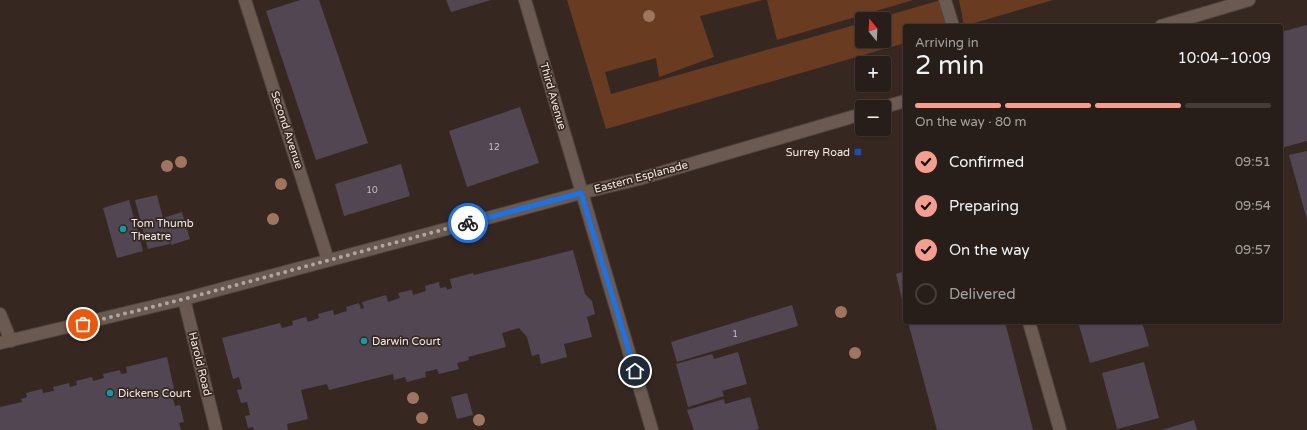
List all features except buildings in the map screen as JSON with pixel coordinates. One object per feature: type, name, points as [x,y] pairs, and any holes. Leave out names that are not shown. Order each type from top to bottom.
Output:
[{"type":"street","name":"Second Avenue","points":[[245,0],[328,260]]},
{"type":"street","name":"Third Avenue","points":[[524,0],[652,430]]},
{"type":"street","points":[[945,0],[952,24]]},
{"type":"street","points":[[1168,24],[1249,0]]},
{"type":"street","points":[[891,105],[903,102]]},
{"type":"street","name":"Eastern Esplanade","points":[[6,342],[184,299],[581,193],[639,179],[855,116]]},
{"type":"street","name":"Harold Road","points":[[184,299],[216,430]]},
{"type":"street","points":[[0,314],[6,342]]},
{"type":"street","points":[[1030,324],[1060,430]]},
{"type":"shaded area","points":[[567,0],[763,0],[700,16],[714,57],[659,77],[656,58],[605,72],[611,94],[855,25],[855,48],[888,48],[855,56],[855,57],[606,129]]},
{"type":"shaded area","points":[[767,0],[913,0],[872,12],[855,12],[855,17],[777,40]]},
{"type":"shaded area","points":[[941,0],[948,24],[903,24],[903,44],[891,47],[891,14]]},
{"type":"shaded area","points":[[959,0],[1053,0],[971,24],[964,24]]},
{"type":"way so far","points":[[83,324],[184,299],[468,223]]},
{"type":"place","name":"Surrey Road","points":[[858,152]]},
{"type":"place","name":"Tom Thumb Theatre","points":[[123,229]]},
{"type":"place","name":"Darwin Court","points":[[364,341]]},
{"type":"place","name":"Dickens Court","points":[[110,393]]},
{"type":"route","points":[[468,223],[581,193],[635,371]]}]
